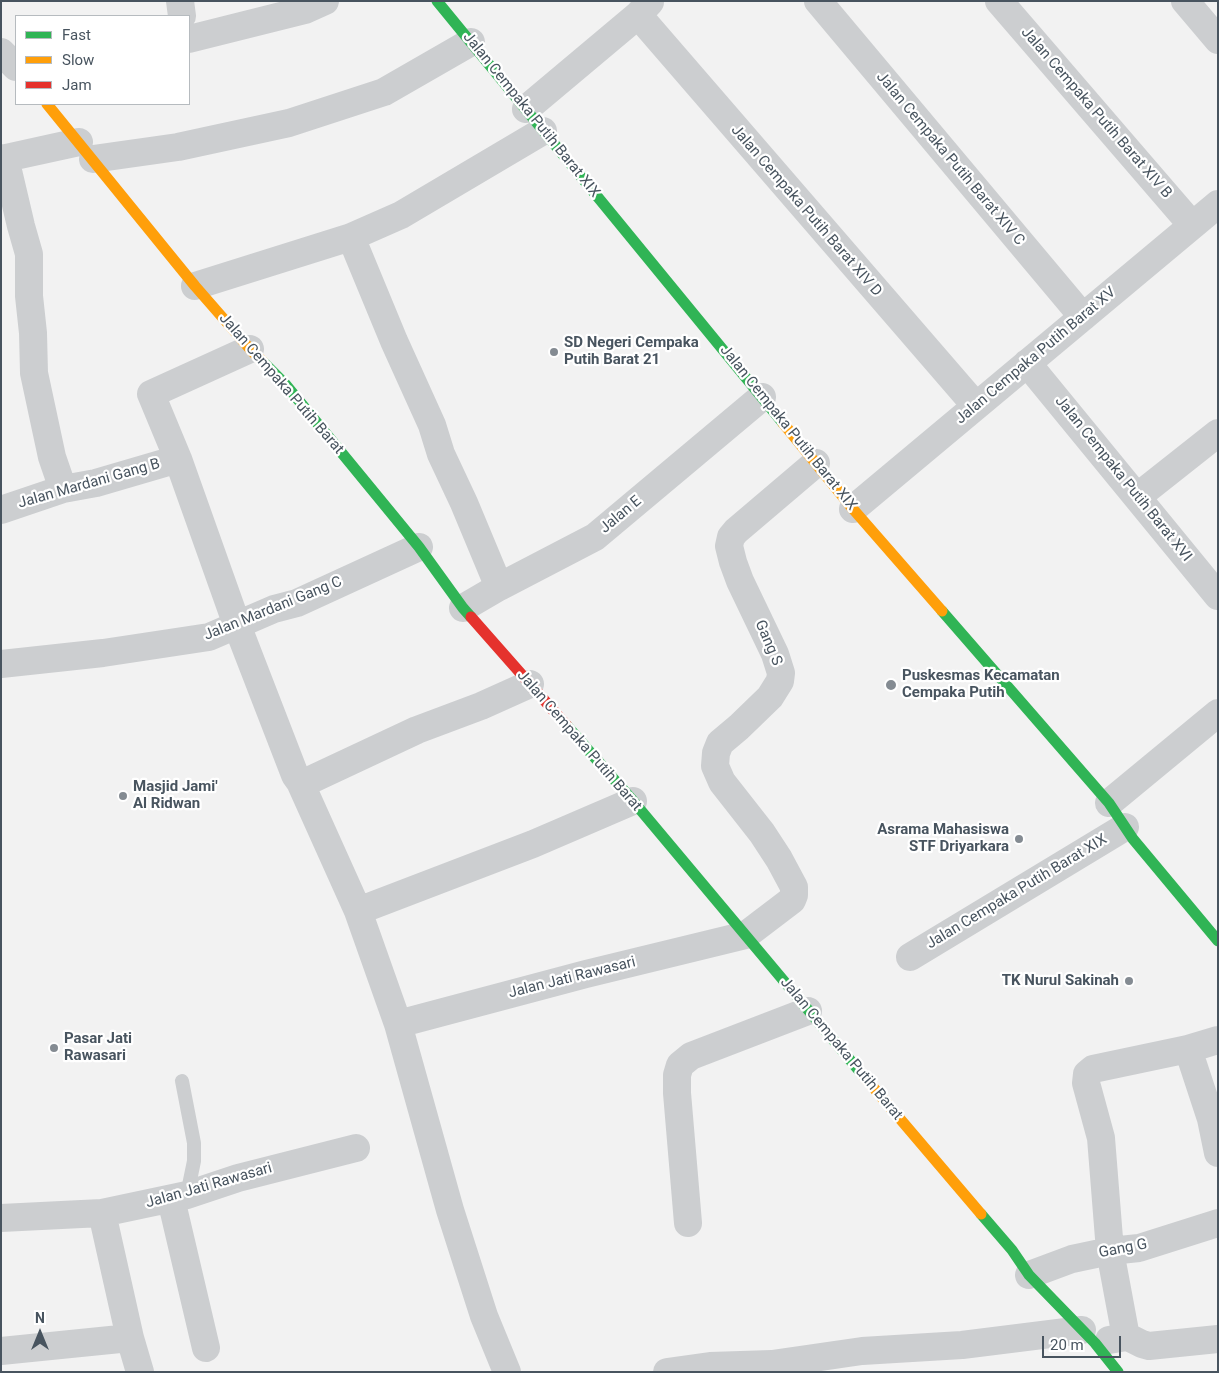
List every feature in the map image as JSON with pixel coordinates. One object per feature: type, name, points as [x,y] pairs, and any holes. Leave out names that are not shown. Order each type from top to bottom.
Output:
[{"type":"street","points":[[180,1],[182,15]]},
{"type":"street","points":[[190,39],[305,10],[325,1]]},
{"type":"street","name":"Jalan Cempaka Putih Barat XIX","points":[[437,1],[853,509],[1109,803],[1133,839],[1218,941]]},
{"type":"street","name":"Jalan Cempaka Putih Barat XIV C","points":[[818,1],[1083,317]]},
{"type":"street","name":"Jalan Cempaka Putih Barat XIV B","points":[[999,1],[1192,225]]},
{"type":"street","points":[[1185,1],[1218,40]]},
{"type":"street","points":[[526,109],[644,8]]},
{"type":"street","name":"Jalan Cempaka Putih Barat XIV D","points":[[644,8],[679,64],[976,406]]},
{"type":"street","points":[[63,489],[52,457],[34,373],[33,333],[29,296],[29,254],[3,158],[86,150],[178,147],[289,122],[384,92],[471,42]]},
{"type":"street","name":"Jalan Cempaka Putih Barat","points":[[48,105],[196,286],[250,349],[286,385],[418,547],[463,608],[633,801],[746,934],[808,1012],[1012,1250],[1029,1274],[1118,1372]]},
{"type":"street","points":[[196,286],[351,237],[401,215],[543,131]]},
{"type":"street","name":"Jalan Cempaka Putih Barat XV","points":[[853,509],[1218,204]]},
{"type":"street","points":[[351,237],[394,341],[432,424],[441,454],[464,503],[498,587]]},
{"type":"street","name":"Jalan Mardani Gang B","points":[[1,510],[63,489],[96,483],[178,459],[151,394],[250,349]]},
{"type":"street","name":"Jalan Cempaka Putih Barat XVI","points":[[1027,363],[1218,596]]},
{"type":"street","name":"Jalan E","points":[[463,608],[498,587],[595,537],[762,397]]},
{"type":"street","points":[[1137,497],[1218,433]]},
{"type":"street","points":[[178,459],[237,625],[295,775],[300,782],[358,911],[398,1024],[450,1210],[484,1316],[507,1372]]},
{"type":"street","name":"Gang S","points":[[746,934],[792,900],[794,890],[790,878],[762,833],[722,782],[716,766],[716,753],[720,743],[770,697],[780,682],[781,673],[775,654],[736,569],[730,546],[731,537],[816,462]]},
{"type":"street","name":"Jalan Mardani Gang C","points":[[1,664],[103,653],[210,637],[274,609],[297,603],[418,547]]},
{"type":"street","points":[[300,782],[306,782],[417,730],[481,706],[530,684]]},
{"type":"street","points":[[1109,803],[1218,713]]},
{"type":"street","points":[[358,911],[533,844],[633,801]]},
{"type":"street","name":"Jalan Cempaka Putih Barat XIX","points":[[910,957],[1125,827]]},
{"type":"street","name":"Jalan Jati Rawasari","points":[[398,1024],[746,934]]},
{"type":"street","points":[[688,1223],[677,1093],[677,1075],[680,1065],[691,1056],[808,1012]]},
{"type":"street","points":[[1126,1337],[1110,1251],[1101,1138],[1086,1083],[1087,1074],[1093,1069],[1188,1049],[1218,1040]]},
{"type":"street","points":[[1188,1049],[1211,1119],[1218,1153]]},
{"type":"street","name":"Jalan Jati Rawasari","points":[[1,1218],[102,1213],[179,1197],[280,1166],[356,1148]]},
{"type":"street","points":[[179,1197],[206,1348]]},
{"type":"street","points":[[102,1213],[130,1338],[140,1372]]},
{"type":"street","name":"Gang G","points":[[1029,1274],[1072,1259],[1110,1251],[1139,1248],[1218,1223]]},
{"type":"street","points":[[667,1372],[710,1366],[772,1364],[862,1351],[1088,1337],[1126,1337],[1149,1346],[1218,1339]]},
{"type":"street","points":[[1,1351],[130,1338]]},
{"type":"lane","points":[[179,1197],[194,1161],[194,1143],[182,1081]]},
{"type":"traffic: fast","points":[[437,1],[783,423]]},
{"type":"traffic: fast","points":[[263,362],[286,385],[419,547],[471,617]]},
{"type":"traffic: fast","points":[[942,611],[1109,803],[1133,839],[1218,941]]},
{"type":"traffic: fast","points":[[567,726],[633,801],[861,1073]]},
{"type":"traffic: fast","points":[[981,1214],[1012,1250],[1029,1275],[1095,1343],[1118,1372]]},
{"type":"traffic: slow","points":[[48,105],[195,286],[263,362]]},
{"type":"traffic: slow","points":[[783,423],[853,509],[942,611]]},
{"type":"traffic: slow","points":[[861,1073],[981,1214]]},
{"type":"traffic: jam","points":[[471,617],[567,726]]},
{"type":"place","name":"SD Negeri Cempaka Putih Barat 21","points":[[554,352]]},
{"type":"place","name":"Puskesmas Kecamatan Cempaka Putih","points":[[891,685]]},
{"type":"place","name":"Masjid Jami' Al Ridwan","points":[[123,796]]},
{"type":"place","name":"Asrama Mahasiswa STF Driyarkara","points":[[1019,839]]},
{"type":"place","name":"TK Nurul Sakinah","points":[[1129,981]]},
{"type":"place","name":"Pasar Jati Rawasari","points":[[54,1048]]}]
